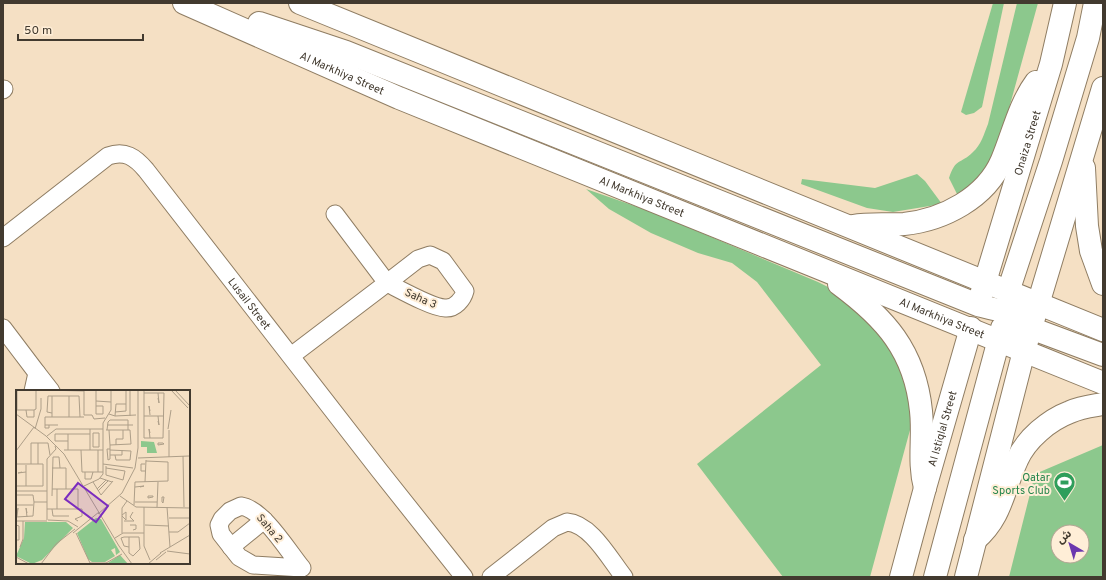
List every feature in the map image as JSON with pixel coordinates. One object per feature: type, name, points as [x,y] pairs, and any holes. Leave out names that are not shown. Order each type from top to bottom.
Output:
[{"type":"main road","name":"Al Markhiya Street","points":[[184,3],[399,98],[971,328]]},
{"type":"main road","name":"Al Markhiya Street","points":[[300,3],[985,281],[1009,317],[1024,351],[1103,383]]},
{"type":"main road","name":"Onaiza Street","points":[[985,281],[1051,64],[1065,3]]},
{"type":"main road","points":[[935,577],[1009,317],[1051,161],[1088,38],[1096,3]]},
{"type":"main road","points":[[216,16],[276,27],[346,52],[1103,356]]},
{"type":"main road","points":[[849,226],[868,223],[903,224],[924,221],[950,212],[976,194],[990,179],[1001,162],[1023,102],[1042,72],[1051,64]]},
{"type":"main road","points":[[971,328],[985,320],[1009,317],[1037,303],[1103,88]]},
{"type":"main road","points":[[1084,153],[1087,226],[1090,245],[1103,284]]},
{"type":"main road","points":[[814,265],[864,303],[879,317],[894,335],[904,353],[913,375],[921,412],[920,456],[925,488]]},
{"type":"main road","name":"Al Istiqlal Street","points":[[901,577],[925,488],[985,281]]},
{"type":"main road","name":"Al Markhiya Street","points":[[1009,317],[1037,303],[1103,330]]},
{"type":"main road","points":[[966,577],[1024,351]]},
{"type":"main road","points":[[975,540],[986,531],[996,517],[1017,460],[1024,448],[1035,435],[1069,412],[1103,404]]},
{"type":"street","name":"Lusail Street","points":[[3,238],[108,156],[116,153],[131,155],[146,170],[378,470],[464,577]]},
{"type":"street","points":[[291,356],[387,283],[335,214]]},
{"type":"street","points":[[3,328],[50,390]]},
{"type":"street","points":[[33,390],[37,373]]},
{"type":"street","name":"Saha 2","points":[[236,507],[248,507],[255,511],[264,520],[305,573],[248,564],[239,557],[221,534],[219,525],[222,519],[236,507]]},
{"type":"street","points":[[231,547],[264,520]]},
{"type":"street","points":[[491,577],[553,528],[567,522],[582,526],[589,532],[624,577]]},
{"type":"green space","points":[[993,3],[1004,3],[982,107],[974,113],[966,115],[961,112]]},
{"type":"green space","points":[[1017,3],[1038,3],[1005,123],[984,174],[958,196],[949,178],[956,164],[969,156],[976,149],[985,132]]},
{"type":"green space","points":[[917,174],[925,181],[942,204],[893,212],[867,208],[801,184],[802,179],[875,188]]},
{"type":"green space","points":[[586,189],[652,212],[818,282],[848,297],[864,310],[904,368],[912,399],[910,430],[870,577],[783,577],[697,464],[821,365],[757,282],[732,263],[698,253],[651,233],[609,209]]},
{"type":"green space","name":"Qatar Sports Club","points":[[1103,445],[1103,577],[1009,577],[1035,474]]},
{"type":"place","name":"Qatar Sports Club","points":[[1065,502]]}]
